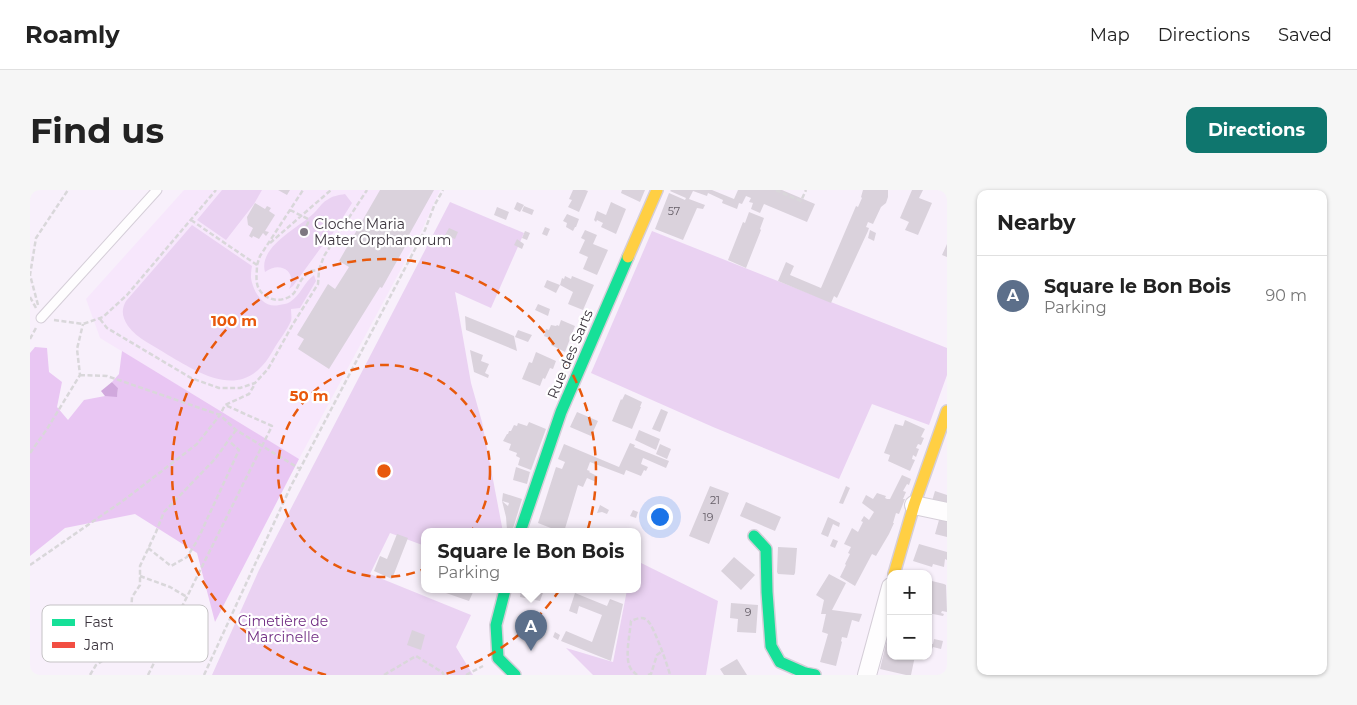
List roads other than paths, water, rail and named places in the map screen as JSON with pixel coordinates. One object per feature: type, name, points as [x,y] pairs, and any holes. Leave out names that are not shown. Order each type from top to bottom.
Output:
[{"type":"street","name":"Rue des Sarts","points":[[521,528],[561,412],[657,190]]},
{"type":"street","points":[[895,570],[914,505],[947,411]]},
{"type":"street","points":[[914,505],[947,512]]},
{"type":"street","points":[[754,536],[766,549],[771,646],[780,662],[805,673],[815,675]]},
{"type":"street","points":[[504,593],[496,625],[498,658],[515,675]]},
{"type":"street","points":[[867,675],[887,602]]},
{"type":"lane","points":[[41,318],[157,190]]},
{"type":"place","name":"Cloche Maria Mater Orphanorum","points":[[304,232]]},
{"type":"place","name":"Square le Bon Bois","points":[[531,651]]},
{"type":"park label","name":"Cimetière de Marcinelle","points":[[283,630]]}]
